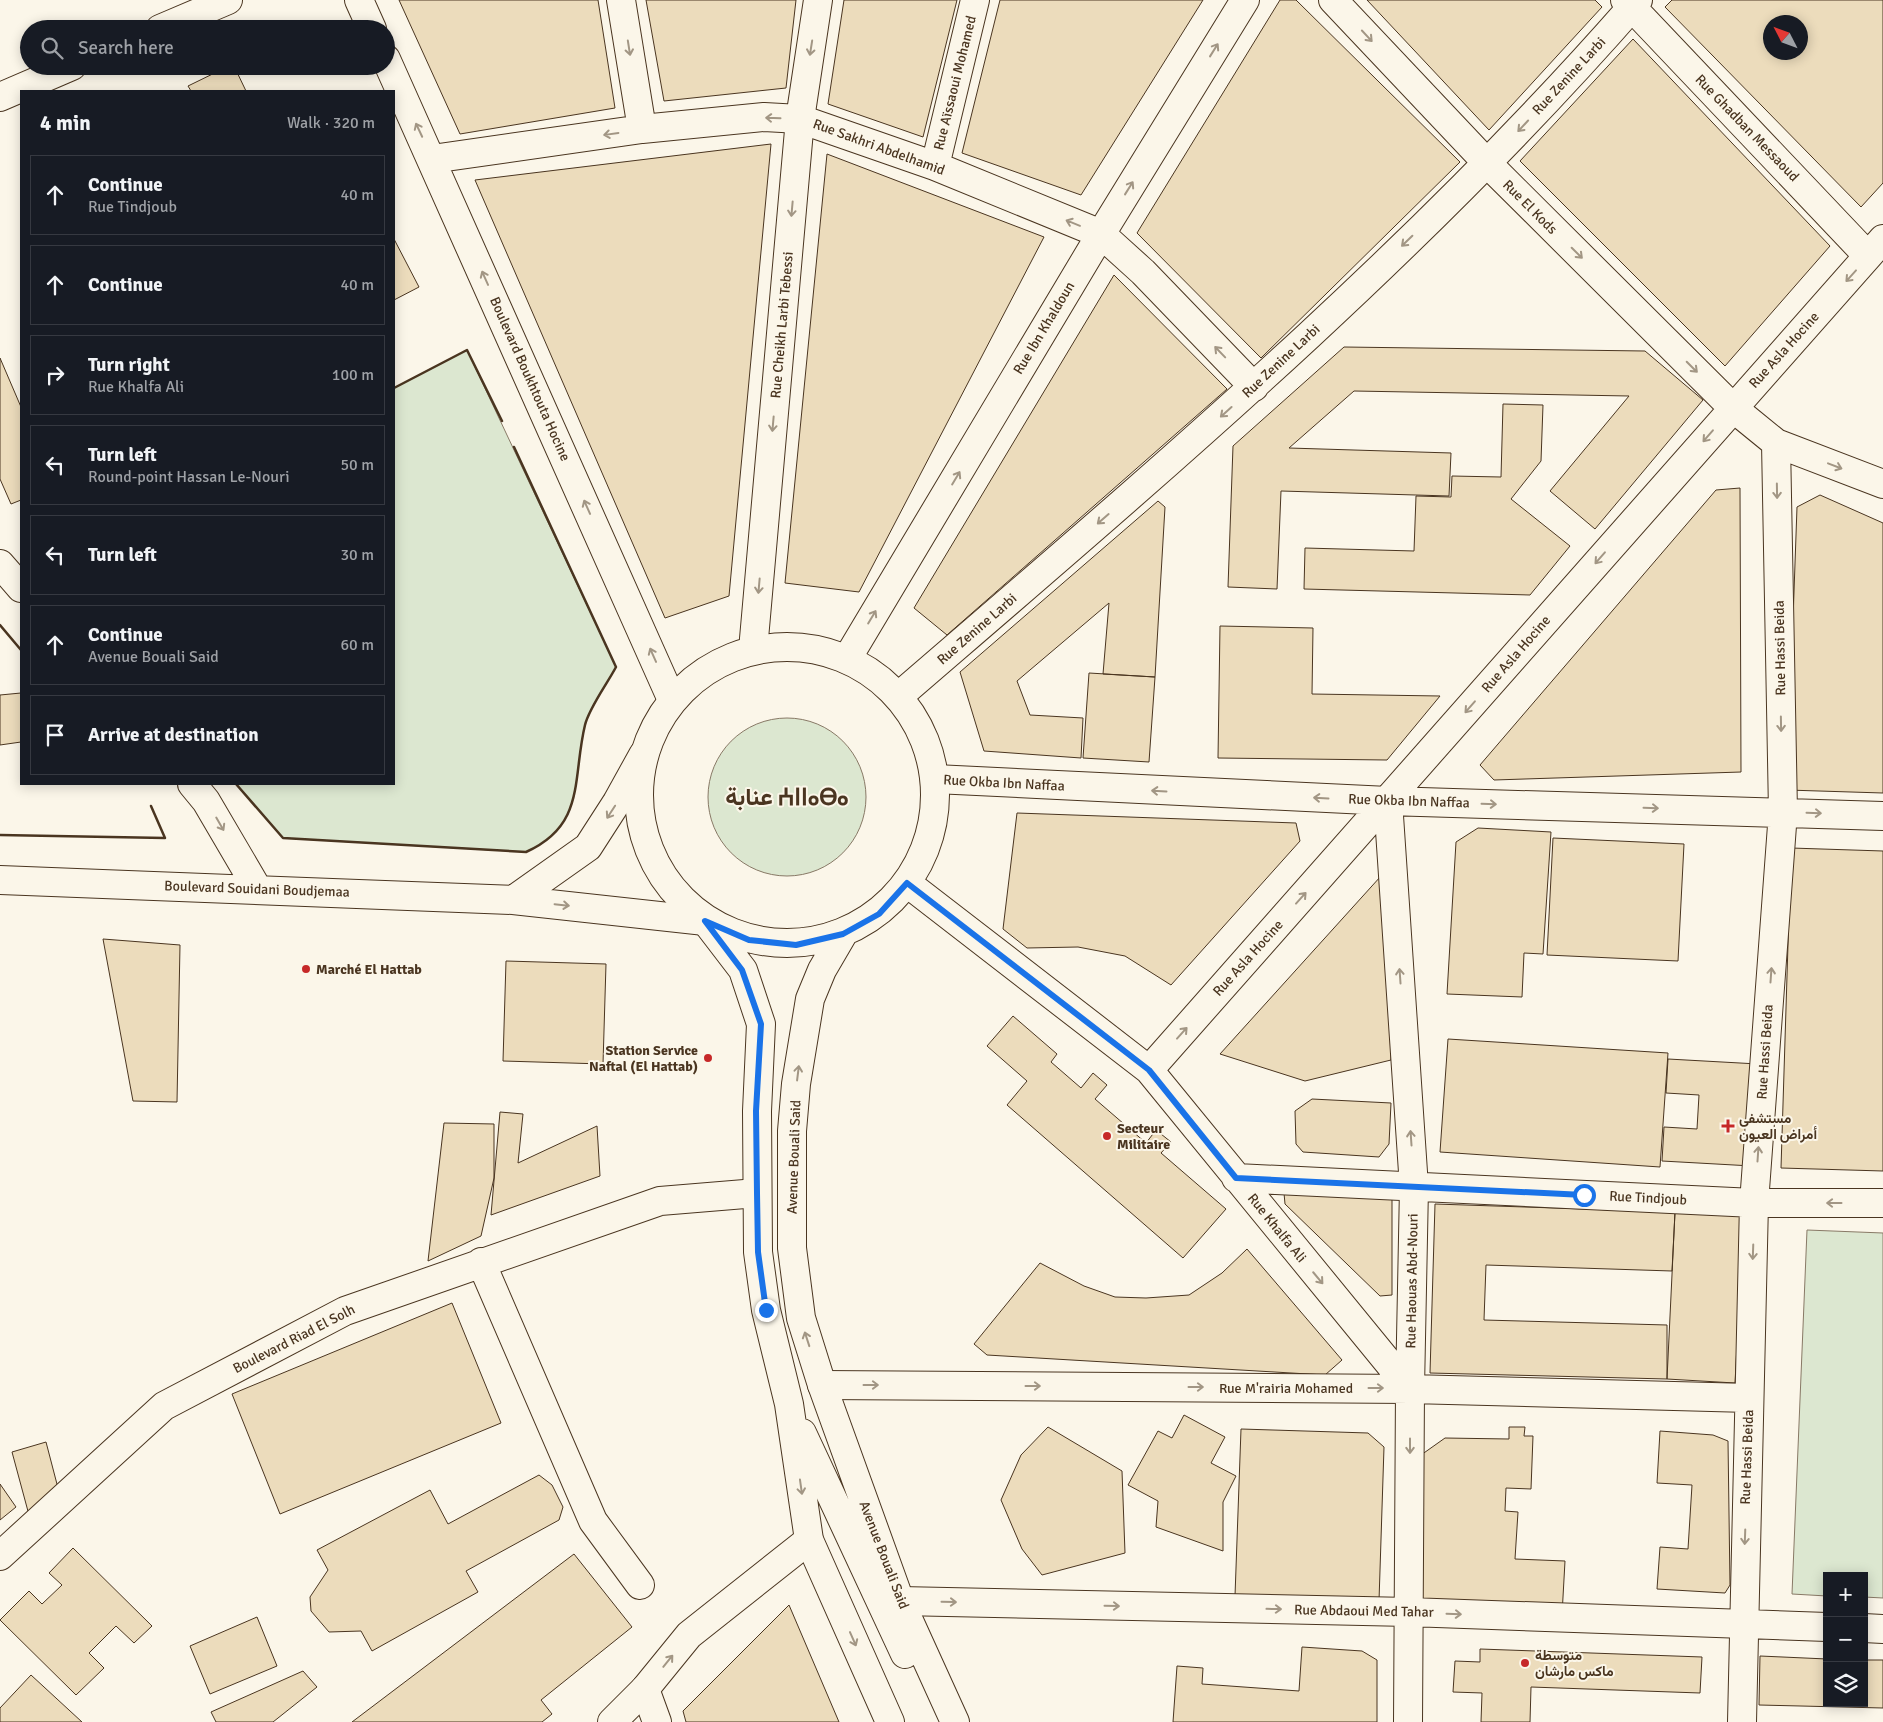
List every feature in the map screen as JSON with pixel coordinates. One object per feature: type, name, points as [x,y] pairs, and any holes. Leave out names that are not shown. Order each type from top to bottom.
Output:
[{"type":"street","points":[[181,20],[228,0]]},
{"type":"street","points":[[359,0],[368,20]]},
{"type":"street","points":[[621,0],[642,129]]},
{"type":"street","name":"Rue Cheikh Larbi Tebessi","points":[[753,650],[800,118],[818,0]]},
{"type":"street","name":"Rue Aïssaoui Mohamed","points":[[935,166],[975,0]]},
{"type":"street","name":"Rue Ibn Khaldoun","points":[[848,659],[1101,234],[1245,0]]},
{"type":"street","name":"Rue El Kods","points":[[1333,0],[1488,164],[1733,408],[1776,442],[1883,484]]},
{"type":"street","name":"Rue Zenine Larbi","points":[[899,696],[1254,387],[1488,164],[1632,2]]},
{"type":"street","name":"Rue Ghadban Messaoud","points":[[1632,2],[1876,248]]},
{"type":"street","points":[[0,97],[51,75]]},
{"type":"street","name":"Boulevard Boukhtouta Hocine","points":[[393,75],[672,700]]},
{"type":"street","name":"Rue Sakhri Abdelhamid","points":[[432,159],[642,129],[764,117],[800,118],[935,166],[1101,234],[1143,272],[1254,387]]},
{"type":"street","name":"Rue Asla Hocine","points":[[1149,1070],[1876,248]]},
{"type":"street","name":"Rue Hassi Beida","points":[[1742,1722],[1754,1203],[1783,812],[1776,442]]},
{"type":"street","points":[[0,564],[20,587]]},
{"type":"street","points":[[513,900],[588,847],[617,802],[643,755],[655,726],[672,700],[696,678],[723,661],[753,650],[785,646],[817,649],[848,659],[875,675],[899,696],[924,735],[935,780],[935,816],[925,851],[907,883],[879,914],[843,934],[796,945],[749,940],[705,921],[670,890],[646,848],[637,802],[643,755]]},
{"type":"street","name":"Rue Okba Ibn Naffaa","points":[[935,780],[1388,801],[1883,816]]},
{"type":"street","points":[[193,785],[206,801],[257,888]]},
{"type":"street","name":"Rue Haouas Abd-Nouri","points":[[1388,801],[1414,1187],[1410,1388],[1408,1722]]},
{"type":"street","name":"Boulevard Souidani Boudjemaa","points":[[0,880],[257,888],[513,900],[705,921]]},
{"type":"street","name":"Rue Khalfa Ali","points":[[907,883],[1149,1070],[1410,1388]]},
{"type":"street","name":"Avenue Bouali Said","points":[[705,921],[742,970],[761,1024],[756,1111],[758,1252],[766,1310],[789,1404],[809,1540],[890,1722]]},
{"type":"street","name":"Avenue Bouali Said","points":[[843,934],[822,970],[810,999],[802,1042],[792,1131],[792,1248],[801,1318],[822,1385],[900,1601],[955,1722]]},
{"type":"street","name":"Rue Tindjoub","points":[[1236,1178],[1754,1203],[1883,1202]]},
{"type":"street","name":"Boulevard Riad El Solh","points":[[0,1556],[164,1406],[345,1311],[660,1201],[757,1193]]},
{"type":"street","points":[[481,1262],[592,1521],[640,1586]]},
{"type":"street","name":"Avenue Bouali Said","points":[[822,1385],[874,1592]]},
{"type":"street","name":"Rue M'rairia Mohamed","points":[[822,1385],[1410,1388],[1749,1398]]},
{"type":"street","name":"Avenue Bouali Said","points":[[789,1404],[874,1592],[938,1722]]},
{"type":"street","points":[[612,1722],[645,1689],[689,1635],[809,1540]]},
{"type":"street","name":"Rue Abdaoui Med Tahar","points":[[900,1601],[1410,1612],[1823,1627]]},
{"type":"street","points":[[1868,1628],[1883,1629]]},
{"type":"street","points":[[645,1689],[657,1722]]},
{"type":"green space","points":[[467,350],[616,667],[587,718],[573,799],[568,814],[559,828],[545,841],[526,852],[283,838],[237,785],[395,785],[395,387]]},
{"type":"green space","points":[[779,718],[795,718],[810,721],[824,727],[843,741],[853,753],[863,774],[866,797],[863,820],[853,841],[843,853],[831,863],[810,873],[795,876],[779,876],[764,873],[743,863],[721,841],[711,820],[708,805],[708,789],[711,774],[721,753],[743,731],[764,721]]},
{"type":"green space","points":[[1807,1230],[1883,1233],[1883,1598],[1868,1597],[1868,1572],[1823,1572],[1823,1596],[1792,1594]]},
{"type":"building","points":[[399,0],[598,0],[615,108],[460,134]]},
{"type":"building","points":[[646,0],[796,0],[786,88],[664,101]]},
{"type":"building","points":[[844,0],[957,0],[923,137],[828,104]]},
{"type":"building","points":[[1000,0],[1203,0],[1081,195],[962,153]]},
{"type":"building","points":[[1280,0],[1296,0],[1460,162],[1261,358],[1137,233]]},
{"type":"building","points":[[1367,0],[1595,0],[1602,7],[1489,130]]},
{"type":"building","points":[[1672,0],[1883,0],[1883,183],[1861,207],[1665,7]]},
{"type":"building","points":[[1633,39],[1830,246],[1725,366],[1520,161]]},
{"type":"building","points":[[211,75],[238,75],[246,90],[190,90],[188,86]]},
{"type":"building","points":[[771,144],[729,596],[665,618],[475,180]]},
{"type":"building","points":[[827,154],[1044,237],[859,592],[785,583]]},
{"type":"building","points":[[395,241],[419,287],[395,299]]},
{"type":"building","points":[[1114,275],[1227,389],[947,635],[914,608]]},
{"type":"building","points":[[1344,347],[1645,351],[1703,400],[1595,529],[1550,491],[1629,396],[1354,391],[1289,448],[1451,453],[1449,496],[1281,491],[1277,589],[1228,587],[1233,446]]},
{"type":"building","points":[[0,358],[20,405],[20,500],[11,504],[0,479]]},
{"type":"building","points":[[1503,404],[1543,405],[1541,461],[1511,499],[1570,546],[1530,595],[1304,589],[1305,548],[1414,551],[1416,496],[1451,497],[1452,476],[1501,477]]},
{"type":"building","points":[[1740,488],[1741,772],[1494,780],[1480,765],[1716,490]]},
{"type":"building","points":[[1820,495],[1883,523],[1883,793],[1787,790],[1797,507]]},
{"type":"building","points":[[1158,501],[1165,507],[1155,677],[1103,674],[1109,603],[1017,681],[1030,715],[1083,718],[1081,758],[984,751],[960,672]]},
{"type":"building","points":[[1220,626],[1313,628],[1312,694],[1440,696],[1387,760],[1218,758]]},
{"type":"building","points":[[1089,673],[1155,677],[1149,762],[1083,758]]},
{"type":"building","points":[[20,693],[20,742],[0,745],[0,695]]},
{"type":"building","points":[[1017,813],[1296,823],[1300,841],[1171,985],[1125,956],[1078,947],[1027,948],[1003,929]]},
{"type":"building","points":[[1478,828],[1551,832],[1543,954],[1524,953],[1522,997],[1447,994],[1456,842]]},
{"type":"building","points":[[1553,838],[1684,844],[1678,961],[1547,955]]},
{"type":"building","points":[[1791,848],[1883,851],[1883,1171],[1781,1168]]},
{"type":"building","points":[[1381,876],[1397,879],[1391,1060],[1305,1081],[1220,1054]]},
{"type":"building","points":[[103,939],[180,945],[177,1102],[133,1101]]},
{"type":"building","points":[[506,961],[606,964],[603,1064],[503,1061]]},
{"type":"building","points":[[1013,1016],[1057,1054],[1051,1062],[1081,1088],[1093,1073],[1107,1085],[1095,1099],[1146,1143],[1156,1130],[1171,1142],[1161,1153],[1226,1209],[1183,1258],[1007,1105],[1027,1081],[987,1046]]},
{"type":"building","points":[[1448,1039],[1668,1053],[1660,1167],[1440,1152]]},
{"type":"building","points":[[1668,1059],[1758,1064],[1752,1166],[1662,1161],[1664,1127],[1697,1129],[1699,1095],[1666,1093]]},
{"type":"building","points":[[1312,1099],[1391,1103],[1389,1144],[1379,1157],[1303,1152],[1296,1144],[1295,1111]]},
{"type":"building","points":[[500,1112],[523,1114],[518,1163],[597,1126],[600,1176],[491,1215]]},
{"type":"building","points":[[444,1123],[494,1124],[494,1178],[481,1236],[428,1261]]},
{"type":"building","points":[[1284,1193],[1392,1199],[1392,1295],[1380,1296],[1285,1204]]},
{"type":"building","points":[[1435,1204],[1675,1212],[1672,1271],[1486,1265],[1484,1320],[1667,1325],[1667,1379],[1430,1373]]},
{"type":"building","points":[[1675,1212],[1744,1215],[1735,1383],[1667,1379]]},
{"type":"building","points":[[1247,1249],[1342,1360],[1325,1375],[987,1355],[974,1344],[1040,1263],[1084,1286],[1115,1297],[1146,1298],[1189,1295],[1222,1273]]},
{"type":"building","points":[[452,1303],[501,1423],[280,1514],[232,1394]]},
{"type":"building","points":[[1184,1415],[1225,1437],[1211,1463],[1236,1476],[1223,1502],[1223,1551],[1156,1527],[1158,1501],[1128,1485],[1158,1431],[1172,1438]]},
{"type":"building","points":[[1048,1427],[1122,1471],[1125,1553],[1042,1575],[1022,1549],[1001,1500],[1021,1455]]},
{"type":"building","points":[[1509,1427],[1525,1427],[1524,1436],[1533,1436],[1531,1489],[1506,1488],[1505,1511],[1518,1512],[1515,1559],[1565,1561],[1562,1615],[1413,1608],[1421,1455],[1445,1438],[1509,1439]]},
{"type":"building","points":[[1241,1429],[1368,1433],[1384,1447],[1379,1601],[1235,1596]]},
{"type":"building","points":[[1660,1431],[1713,1435],[1728,1441],[1730,1585],[1725,1593],[1657,1589],[1660,1547],[1688,1549],[1692,1485],[1657,1483]]},
{"type":"building","points":[[46,1442],[58,1488],[29,1515],[12,1452]]},
{"type":"building","points":[[539,1475],[552,1485],[563,1507],[559,1520],[466,1571],[478,1592],[372,1651],[361,1631],[329,1632],[311,1611],[310,1597],[328,1570],[317,1550],[430,1490],[448,1524]]},
{"type":"building","points":[[0,1484],[16,1507],[0,1520]]},
{"type":"building","points":[[73,1548],[152,1626],[134,1643],[116,1626],[89,1653],[104,1668],[76,1695],[0,1620],[29,1591],[42,1604],[62,1585],[49,1573]]},
{"type":"building","points":[[574,1554],[632,1627],[541,1700],[552,1714],[542,1722],[352,1722]]},
{"type":"building","points":[[789,1605],[839,1722],[686,1722],[683,1711]]},
{"type":"building","points":[[257,1617],[277,1666],[210,1694],[190,1646]]},
{"type":"building","points":[[1302,1647],[1362,1651],[1377,1660],[1377,1722],[1173,1722],[1177,1666],[1203,1668],[1202,1684],[1299,1691]]},
{"type":"building","points":[[1480,1649],[1702,1657],[1700,1693],[1531,1687],[1530,1722],[1481,1722],[1482,1693],[1453,1692],[1455,1661],[1480,1662]]},
{"type":"building","points":[[1760,1656],[1823,1659],[1823,1707],[1759,1705]]},
{"type":"building","points":[[1868,1660],[1883,1660],[1883,1708],[1842,1707],[1868,1707]]},
{"type":"building","points":[[303,1671],[317,1687],[273,1722],[216,1722],[211,1712]]},
{"type":"building","points":[[31,1675],[82,1722],[0,1722],[0,1708]]},
{"type":"wall","points":[[395,387],[467,350],[502,421]]},
{"type":"wall","points":[[237,785],[283,838],[526,852],[545,841],[559,828],[568,814],[573,799],[587,718],[616,667],[514,447]]},
{"type":"wall","points":[[0,625],[20,649]]},
{"type":"wall","points":[[0,835],[165,838],[151,806]]},
{"type":"place","name":"Marché El Hattab","points":[[306,969]]},
{"type":"place","name":"Station Service Naftal (El Hattab)","points":[[708,1058]]},
{"type":"place","name":"مستشفى أمراض العيون","points":[[1728,1126]]},
{"type":"place","name":"Secteur Militaire","points":[[1107,1136]]},
{"type":"place","name":"متوسطة ماكس مارشان","points":[[1525,1663]]},
{"type":"district","name":"عنابة ⵄⵏⵏⴰⴱⴰ","points":[[787,797]]},
{"type":"route","points":[[766,1310],[758,1252],[756,1111],[761,1024],[742,970],[705,921],[749,940],[796,945],[843,934],[879,914],[907,883],[1017,970],[1149,1070],[1236,1178],[1584,1195]]}]
